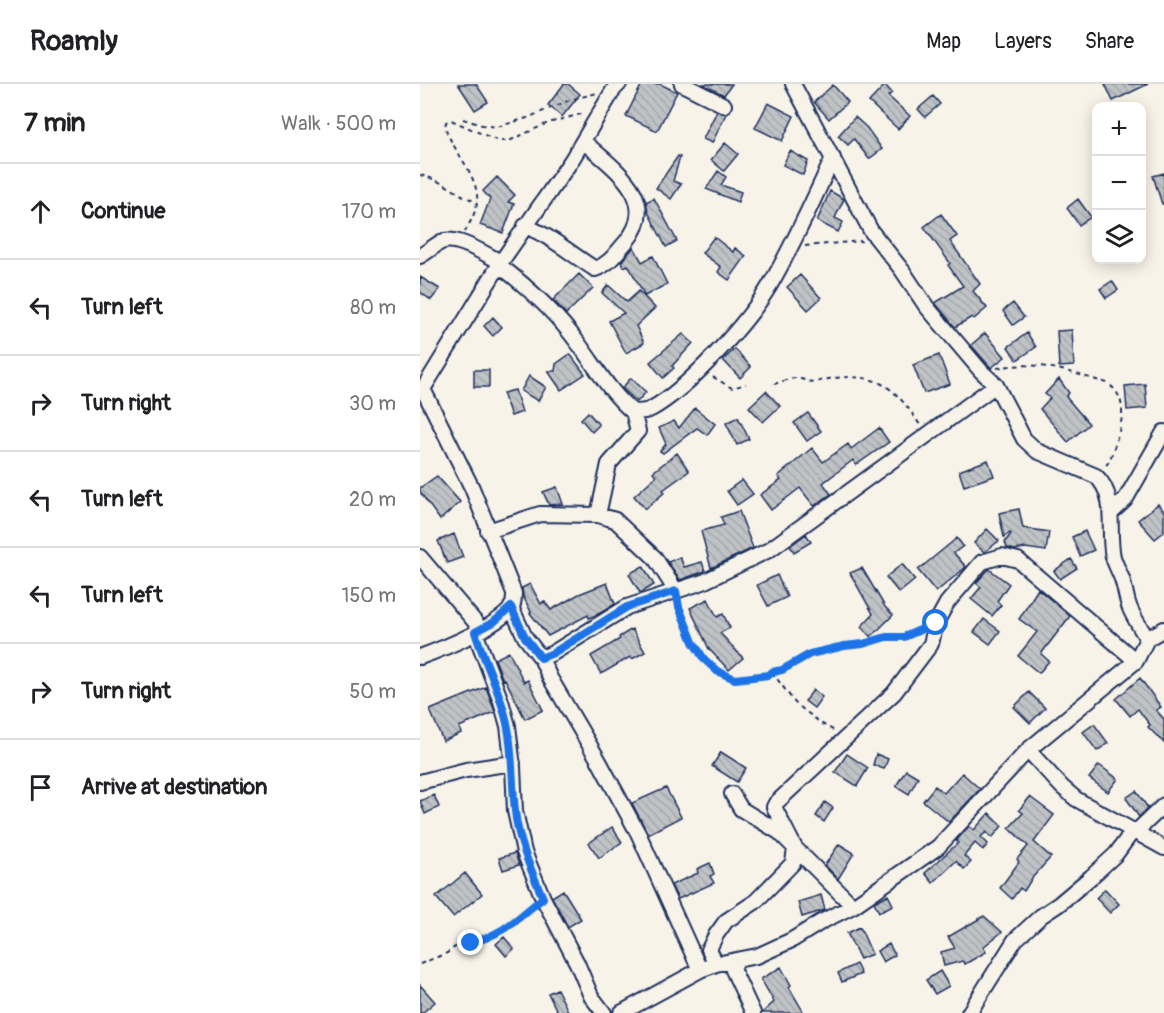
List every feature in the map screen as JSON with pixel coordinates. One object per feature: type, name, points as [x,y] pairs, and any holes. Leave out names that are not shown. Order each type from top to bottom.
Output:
[{"type":"street","points":[[682,84],[724,105]]},
{"type":"street","points":[[793,84],[862,217],[926,306],[981,371],[996,385],[1024,439],[1037,451],[1097,477],[1106,488],[1111,513],[1113,559],[1130,607],[1147,639]]},
{"type":"street","points":[[420,657],[457,644],[494,622],[511,607],[514,593],[471,488],[421,389],[500,264],[583,141],[616,86]]},
{"type":"street","points":[[525,226],[546,234],[595,269],[606,265],[632,235],[640,219],[639,204],[633,189],[583,141]]},
{"type":"street","points":[[633,412],[649,410],[692,377],[760,300],[789,248],[833,158]]},
{"type":"street","points":[[420,256],[449,240],[460,243],[500,264],[550,310],[578,342],[620,401],[633,412],[639,431],[609,464],[598,515]]},
{"type":"street","points":[[541,658],[553,653],[627,607],[714,577],[769,550],[996,385]]},
{"type":"street","points":[[1111,513],[1125,500],[1164,432]]},
{"type":"street","points":[[488,531],[540,514],[598,515],[615,520],[655,558],[676,591]]},
{"type":"street","points":[[716,964],[709,949],[726,921],[755,902],[794,863],[795,848],[774,807],[776,803],[894,693],[931,644],[936,623],[947,603],[982,562],[1002,556],[1018,560],[1136,661]]},
{"type":"street","points":[[420,557],[478,631],[508,726],[513,763],[515,811],[524,852],[543,898],[577,963],[591,996],[604,1013]]},
{"type":"street","points":[[511,607],[525,637],[541,658],[550,678],[599,760],[639,835],[700,970]]},
{"type":"street","points":[[621,1013],[700,970],[716,964],[757,956],[792,940],[853,906],[938,847],[1028,750],[1136,661],[1147,639],[1164,629]]},
{"type":"street","points":[[1028,750],[1076,799],[1164,848]]},
{"type":"street","points":[[420,782],[466,770],[513,763]]},
{"type":"street","points":[[732,794],[741,809],[778,832],[853,906]]},
{"type":"street","points":[[969,1013],[1015,940],[1116,854],[1132,832],[1140,828],[1164,804]]},
{"type":"street","points":[[736,961],[733,970],[753,1013]]},
{"type":"path","points":[[463,119],[497,127],[616,86]]},
{"type":"path","points":[[460,243],[477,202],[469,168],[445,132],[446,122],[451,120],[498,141],[509,141],[549,123],[603,107]]},
{"type":"path","points":[[420,175],[438,179],[462,196],[477,202]]},
{"type":"path","points":[[789,248],[853,241],[880,242]]},
{"type":"path","points":[[981,371],[1028,364],[1042,365],[1107,383],[1114,388],[1121,402],[1122,420],[1110,461],[1097,477]]},
{"type":"path","points":[[692,377],[710,376],[732,388],[746,384]]},
{"type":"path","points":[[774,384],[798,378],[815,382],[846,377],[873,380],[888,387],[909,406],[927,435]]},
{"type":"path","points":[[676,591],[679,607],[693,642],[704,659],[725,676],[743,680],[782,670],[810,654],[863,644],[886,637],[904,637],[936,623]]},
{"type":"path","points":[[772,672],[795,703],[822,724],[845,737]]},
{"type":"path","points":[[420,964],[447,953],[455,947],[490,938],[504,930],[543,898]]},
{"type":"building","points":[[458,84],[476,84],[488,102],[475,110]]},
{"type":"building","points":[[564,84],[568,84],[580,94],[562,117],[548,105]]},
{"type":"building","points":[[642,84],[660,84],[677,92],[657,131],[626,116]]},
{"type":"building","points":[[702,84],[732,84],[724,95]]},
{"type":"building","points":[[1105,84],[1148,84],[1113,101]]},
{"type":"building","points":[[833,85],[848,102],[829,119],[814,102]]},
{"type":"building","points":[[885,85],[892,93],[888,96],[910,116],[898,129],[869,102]]},
{"type":"building","points":[[933,96],[940,104],[925,117],[918,109]]},
{"type":"building","points":[[768,103],[794,116],[782,141],[755,128]]},
{"type":"building","points":[[717,111],[726,114],[712,143],[703,139]]},
{"type":"building","points":[[855,117],[867,128],[882,149],[869,159],[854,139],[848,145],[838,136]]},
{"type":"building","points":[[725,143],[738,154],[724,171],[711,160]]},
{"type":"building","points":[[790,151],[808,161],[803,175],[783,165]]},
{"type":"building","points":[[678,156],[680,157],[673,181],[681,184],[671,199],[656,188]]},
{"type":"building","points":[[718,171],[726,177],[721,185],[741,192],[738,202],[706,189]]},
{"type":"building","points":[[1164,173],[1164,203],[1162,204],[1153,176]]},
{"type":"building","points":[[497,177],[515,195],[508,202],[514,204],[503,233],[480,225],[490,199],[483,191]]},
{"type":"building","points":[[830,191],[844,199],[835,218],[843,222],[838,232],[817,221]]},
{"type":"building","points":[[654,198],[677,241],[666,247],[648,212],[646,202]]},
{"type":"building","points":[[1078,199],[1091,217],[1079,225],[1067,208]]},
{"type":"building","points":[[941,214],[957,236],[950,241],[980,284],[973,291],[987,308],[974,319],[972,317],[955,327],[935,303],[963,286],[948,265],[950,263],[924,227]]},
{"type":"building","points":[[714,237],[733,252],[735,248],[746,256],[729,280],[718,272],[721,267],[702,253]]},
{"type":"building","points":[[634,247],[642,262],[653,256],[667,284],[645,296],[628,265],[624,267],[621,262]]},
{"type":"building","points":[[579,274],[593,288],[566,314],[553,300]]},
{"type":"building","points":[[800,275],[821,298],[808,310],[787,287]]},
{"type":"building","points":[[420,277],[440,289],[431,300],[420,292]]},
{"type":"building","points":[[1112,281],[1118,290],[1106,298],[1100,289]]},
{"type":"building","points":[[608,285],[627,302],[639,291],[655,308],[636,326],[644,343],[626,353],[609,321],[624,313],[602,293]]},
{"type":"building","points":[[1013,303],[1024,317],[1013,325],[1003,311]]},
{"type":"building","points":[[493,317],[502,327],[493,336],[484,326]]},
{"type":"building","points":[[1072,330],[1074,366],[1059,367],[1057,331]]},
{"type":"building","points":[[985,333],[1005,357],[991,368],[971,345]]},
{"type":"building","points":[[1027,333],[1036,347],[1017,360],[1008,347]]},
{"type":"building","points":[[683,334],[693,343],[672,366],[674,368],[663,378],[650,362]]},
{"type":"building","points":[[735,349],[751,367],[740,378],[723,360]]},
{"type":"building","points":[[570,354],[585,374],[561,390],[548,371],[555,371],[556,364]]},
{"type":"building","points":[[939,355],[950,384],[924,393],[913,365]]},
{"type":"building","points":[[474,370],[489,370],[489,387],[474,387]]},
{"type":"building","points":[[529,376],[546,387],[538,401],[521,391]]},
{"type":"building","points":[[631,378],[646,392],[637,402],[622,388]]},
{"type":"building","points":[[1059,379],[1069,393],[1066,397],[1089,424],[1068,442],[1040,409],[1050,398],[1045,394]]},
{"type":"building","points":[[1145,384],[1147,408],[1127,410],[1125,386]]},
{"type":"building","points":[[515,390],[522,412],[511,416],[503,393]]},
{"type":"building","points":[[766,391],[780,406],[763,422],[749,407]]},
{"type":"building","points":[[695,408],[715,424],[707,435],[697,428],[663,453],[660,451],[666,444],[659,428],[674,421],[679,428]]},
{"type":"building","points":[[588,412],[599,425],[592,432],[581,419]]},
{"type":"building","points":[[808,413],[821,431],[807,441],[794,423]]},
{"type":"building","points":[[738,417],[749,439],[737,445],[726,423]]},
{"type":"building","points":[[879,428],[889,442],[856,465],[853,460],[823,483],[831,494],[814,506],[800,488],[771,510],[760,495],[781,480],[778,476],[812,448],[823,462],[848,444],[851,449]]},
{"type":"building","points":[[677,453],[689,471],[663,490],[665,492],[645,509],[634,496],[656,476],[653,472]]},
{"type":"building","points":[[988,460],[994,476],[964,486],[959,471]]},
{"type":"building","points":[[437,476],[460,502],[440,520],[420,492],[420,488]]},
{"type":"building","points":[[742,480],[753,494],[737,505],[727,491]]},
{"type":"building","points":[[557,487],[563,504],[549,505],[543,492]]},
{"type":"building","points":[[1158,504],[1164,511],[1164,532],[1155,539],[1138,520]]},
{"type":"building","points":[[1019,509],[1023,528],[1049,532],[1046,551],[1007,548],[1005,542],[1011,534],[1004,537],[999,513]]},
{"type":"building","points":[[739,511],[753,548],[711,568],[701,531],[724,525],[721,517]]},
{"type":"building","points":[[987,529],[999,541],[984,552],[974,543]]},
{"type":"building","points":[[1085,531],[1094,550],[1080,556],[1072,537]]},
{"type":"building","points":[[454,534],[463,557],[447,563],[438,541]]},
{"type":"building","points":[[806,534],[811,542],[794,552],[790,546]]},
{"type":"building","points":[[957,538],[963,546],[954,553],[966,567],[936,592],[918,570]]},
{"type":"building","points":[[680,557],[684,567],[702,562],[705,571],[680,580],[668,562]]},
{"type":"building","points":[[1071,559],[1077,568],[1060,579],[1054,571]]},
{"type":"building","points":[[902,564],[915,580],[899,593],[886,577]]},
{"type":"building","points":[[643,566],[654,585],[640,593],[629,574]]},
{"type":"building","points":[[862,568],[885,607],[893,615],[871,637],[861,627],[873,614],[850,573]]},
{"type":"building","points":[[989,569],[1009,584],[997,601],[1001,605],[992,616],[971,599],[981,587],[976,583]]},
{"type":"building","points":[[777,575],[787,597],[768,606],[757,585]]},
{"type":"building","points":[[607,583],[615,604],[548,636],[530,613],[522,588],[530,584],[541,604],[544,601],[551,610],[579,594]]},
{"type":"building","points":[[1038,589],[1070,616],[1041,654],[1049,661],[1039,673],[1018,656],[1037,632],[1019,619]]},
{"type":"building","points":[[708,599],[717,617],[723,614],[730,628],[720,633],[743,658],[729,670],[709,649],[690,608]]},
{"type":"building","points":[[984,619],[1000,631],[990,644],[974,632]]},
{"type":"building","points":[[632,629],[645,652],[632,659],[630,657],[601,674],[591,656]]},
{"type":"building","points":[[509,652],[524,682],[528,680],[543,710],[525,719],[505,679],[503,680],[495,659]]},
{"type":"building","points":[[1140,678],[1161,707],[1156,710],[1164,719],[1164,743],[1148,727],[1150,725],[1138,709],[1130,716],[1116,699]]},
{"type":"building","points":[[486,687],[495,712],[459,727],[461,733],[443,741],[430,710]]},
{"type":"building","points":[[813,690],[822,697],[814,708],[805,701]]},
{"type":"building","points":[[1029,692],[1045,708],[1030,723],[1014,707]]},
{"type":"building","points":[[1094,724],[1108,743],[1097,751],[1083,732]]},
{"type":"building","points":[[721,752],[746,768],[737,782],[712,766]]},
{"type":"building","points":[[847,754],[868,768],[857,786],[835,772]]},
{"type":"building","points":[[876,754],[888,759],[884,769],[873,765]]},
{"type":"building","points":[[1099,765],[1118,779],[1108,792],[1089,778]]},
{"type":"building","points":[[906,770],[918,777],[909,794],[896,786]]},
{"type":"building","points":[[962,773],[980,789],[949,822],[923,801],[935,786],[944,793]]},
{"type":"building","points":[[666,788],[681,817],[648,834],[632,803]]},
{"type":"building","points":[[1136,791],[1148,808],[1139,817],[1126,798]]},
{"type":"building","points":[[434,795],[439,807],[425,814],[420,801]]},
{"type":"building","points":[[1030,797],[1054,815],[1034,842],[1051,857],[1032,878],[1024,891],[1020,888],[1012,899],[1000,888],[1019,862],[1017,859],[1028,846],[1009,828],[1023,813],[1019,810]]},
{"type":"building","points":[[825,802],[833,808],[824,822],[816,816]]},
{"type":"building","points":[[989,813],[1002,826],[992,838],[986,832],[981,837],[988,844],[983,850],[975,843],[964,856],[971,862],[964,869],[956,861],[933,883],[925,873],[958,843],[956,841],[969,826],[974,830]]},
{"type":"building","points":[[612,827],[622,842],[599,858],[589,843]]},
{"type":"building","points":[[839,844],[854,853],[838,879],[825,865]]},
{"type":"building","points":[[515,853],[519,865],[503,870],[499,858]]},
{"type":"building","points":[[710,863],[714,874],[710,876],[714,883],[678,899],[671,885],[698,873],[697,869]]},
{"type":"building","points":[[465,873],[482,894],[453,917],[436,897]]},
{"type":"building","points":[[1105,889],[1119,904],[1110,913],[1096,898]]},
{"type":"building","points":[[563,890],[581,919],[568,927],[552,897]]},
{"type":"building","points":[[821,895],[825,910],[802,917],[798,902]]},
{"type":"building","points":[[888,895],[893,905],[879,912],[874,902]]},
{"type":"building","points":[[984,916],[1002,932],[983,947],[986,952],[965,964],[962,961],[944,966],[941,952],[955,948],[948,937]]},
{"type":"building","points":[[860,927],[872,954],[860,959],[847,933]]},
{"type":"building","points":[[504,937],[514,949],[506,956],[496,944]]},
{"type":"building","points":[[889,944],[895,955],[883,962],[877,951]]},
{"type":"building","points":[[856,964],[861,974],[842,982],[838,973]]},
{"type":"building","points":[[781,967],[804,1013],[762,1013],[774,1002],[761,979]]},
{"type":"building","points":[[940,971],[949,986],[935,994],[926,980]]},
{"type":"building","points":[[420,985],[435,1002],[422,1013],[420,1013]]},
{"type":"building","points":[[557,989],[569,1013],[558,1013],[548,993]]},
{"type":"route","points":[[471,943],[490,938],[504,930],[543,898],[518,832],[508,726],[475,632],[494,622],[511,607],[525,637],[541,658],[553,653],[627,607],[676,591],[679,607],[693,642],[704,659],[725,676],[743,680],[782,670],[810,654],[863,644],[886,637],[904,637],[936,623]]}]
